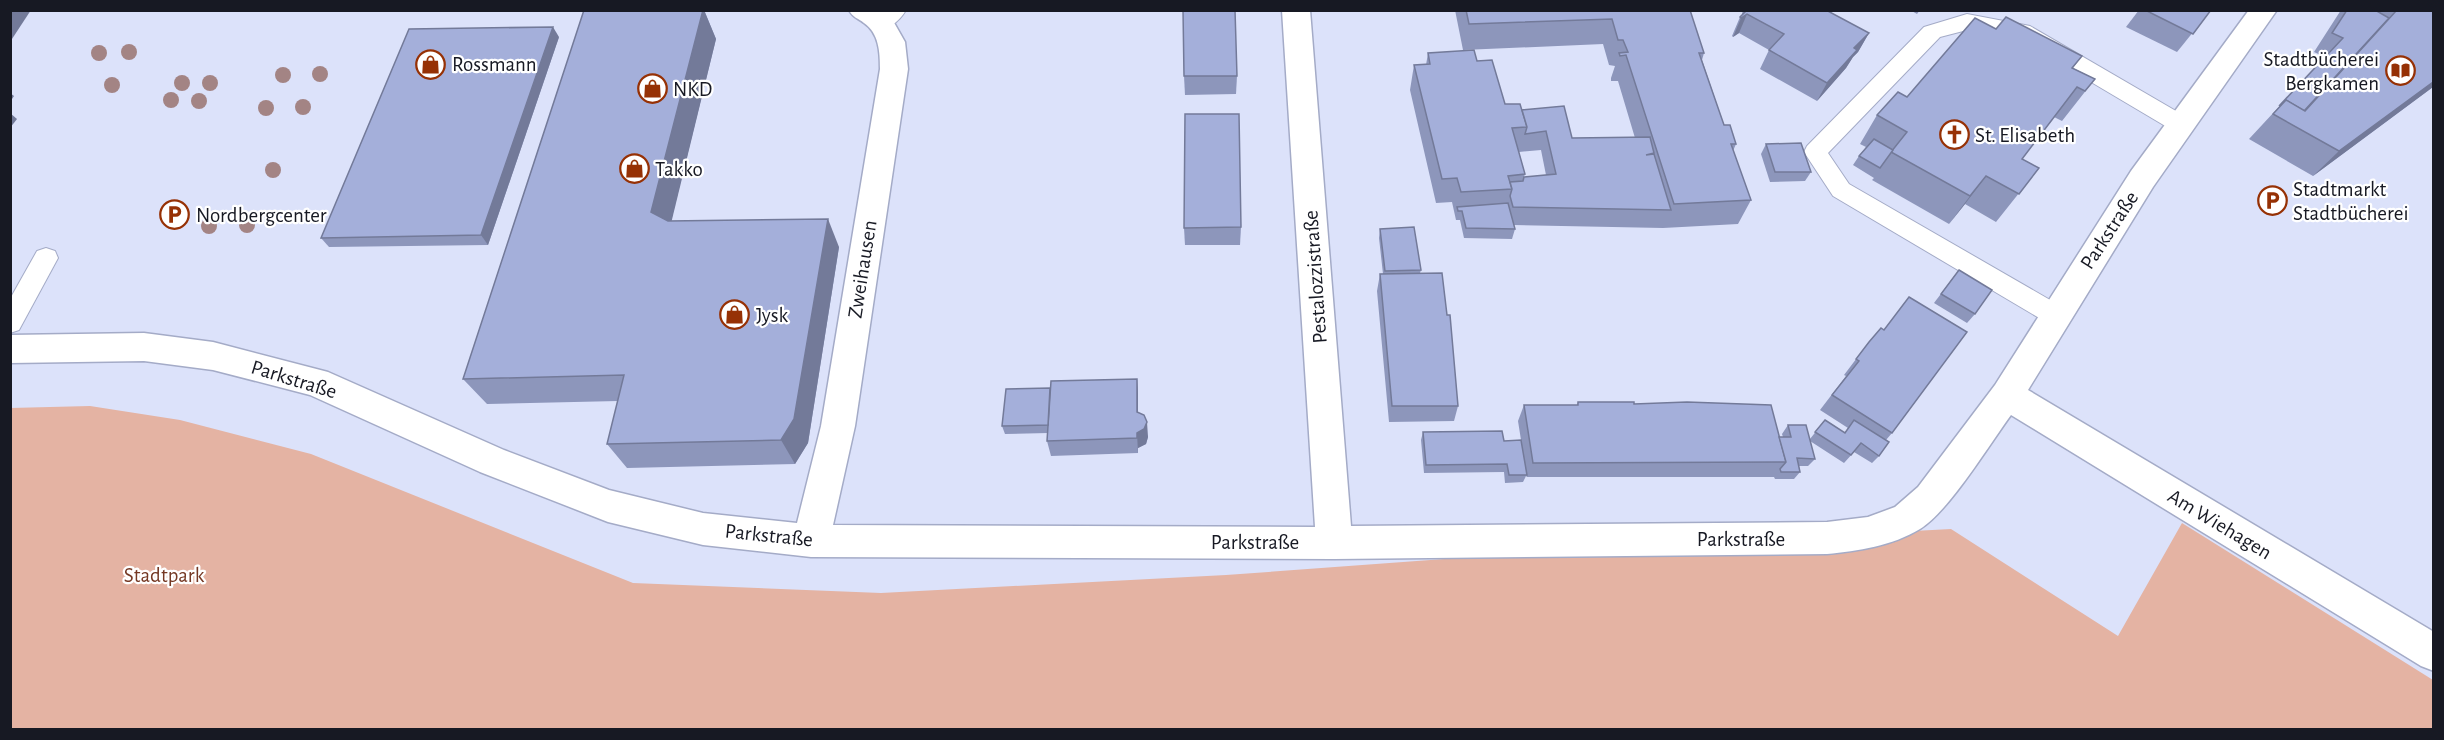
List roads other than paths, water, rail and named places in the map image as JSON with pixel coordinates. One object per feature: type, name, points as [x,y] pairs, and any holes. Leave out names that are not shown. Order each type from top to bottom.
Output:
[{"type":"street","name":"Pestalozzistraße","points":[[1296,10],[1334,543]]},
{"type":"street","name":"Parkstraße","points":[[10,349],[144,346],[213,356],[316,382],[492,461],[608,506],[703,529],[811,541],[1334,543],[1827,538],[1869,533],[1906,518],[1930,498],[2007,395],[2142,179],[2264,10]]},
{"type":"street","name":"Zweihausen","points":[[811,541],[838,426],[894,69],[895,52],[880,14]]},
{"type":"street","name":"Am Wiehagen","points":[[2007,395],[2430,644]]},
{"type":"lane","points":[[2055,315],[1841,190],[1815,152],[1932,32],[1967,22],[2022,31],[2180,124]]},
{"type":"lane","points":[[10,323],[46,258]]},
{"type":"place","name":"Rossmann","points":[[431,64]]},
{"type":"place","name":"Stadtbücherei Bergkamen","points":[[2400,71]]},
{"type":"place","name":"NKD","points":[[652,89]]},
{"type":"place","name":"St. Elisabeth","points":[[1954,135]]},
{"type":"place","name":"Takko","points":[[634,169]]},
{"type":"place","name":"Stadtmarkt Stadtbücherei","points":[[2272,201]]},
{"type":"place","name":"Nordbergcenter","points":[[175,215]]},
{"type":"place","name":"Jysk","points":[[735,315]]},
{"type":"park label","name":"Stadtpark","points":[[164,575]]}]
